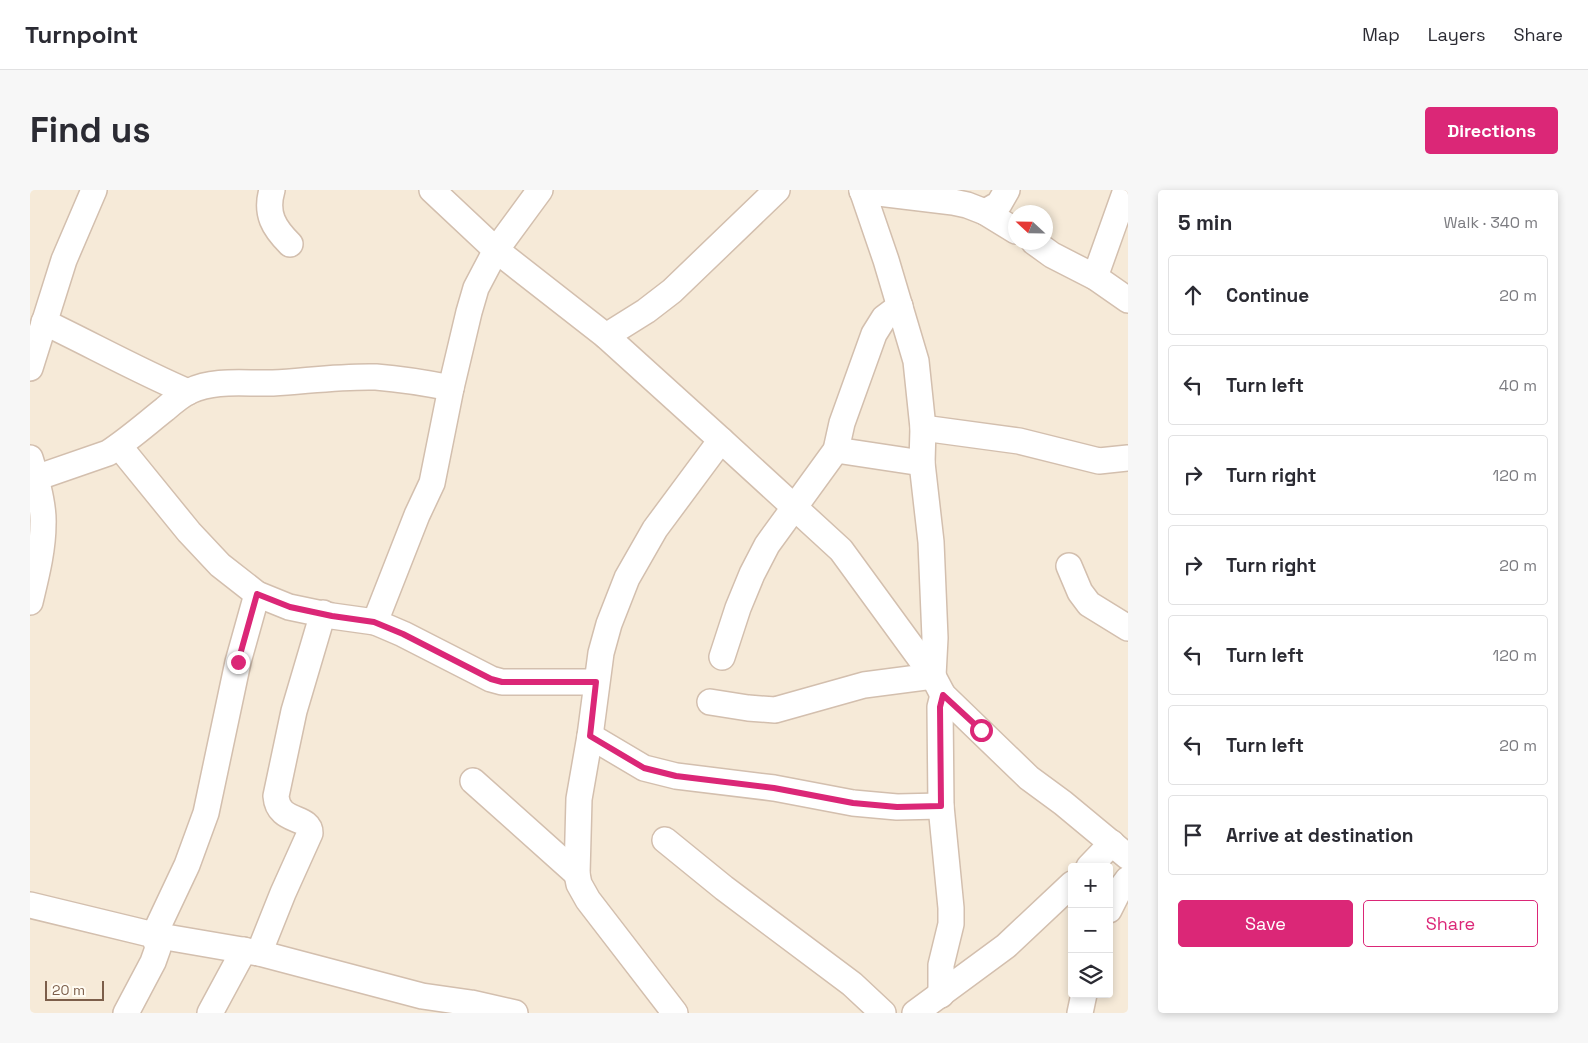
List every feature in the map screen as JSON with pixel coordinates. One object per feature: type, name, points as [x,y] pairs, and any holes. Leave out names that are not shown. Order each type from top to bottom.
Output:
[{"type":"street","points":[[30,368],[64,260],[94,190]]},
{"type":"street","points":[[272,190],[270,199],[272,220],[278,232],[290,244]]},
{"type":"street","points":[[432,190],[496,250],[606,336],[722,440],[840,550],[938,685],[1030,778],[1120,850],[1096,863]]},
{"type":"street","points":[[374,622],[413,523],[432,483],[451,388],[474,296],[496,250],[540,190]]},
{"type":"street","points":[[606,336],[646,311],[672,291],[777,190]]},
{"type":"street","points":[[941,995],[941,965],[951,924],[951,908],[941,806],[940,707],[934,638],[931,542],[922,463],[922,428],[916,361],[886,260],[862,190],[967,205],[985,212],[1008,225]]},
{"type":"street","points":[[985,212],[999,204],[1007,190]]},
{"type":"street","points":[[1095,277],[1126,190]]},
{"type":"street","points":[[1045,250],[1095,277],[1128,300]]},
{"type":"street","points":[[722,657],[752,574],[767,545],[836,450],[842,423],[874,334],[884,318],[900,306]]},
{"type":"street","points":[[44,322],[152,377],[188,392]]},
{"type":"street","points":[[30,602],[41,549],[44,522],[32,472],[92,460],[108,453],[188,392],[200,387],[223,383],[273,383],[326,378],[374,377],[425,382],[451,388]]},
{"type":"street","points":[[922,428],[1019,442],[1099,461],[1128,458]]},
{"type":"street","points":[[675,1013],[588,900],[579,884],[577,874],[579,799],[601,653],[609,624],[627,578],[655,529],[722,440]]},
{"type":"street","points":[[119,446],[189,532],[220,565],[257,594],[290,607],[374,622],[403,634],[491,679],[502,682],[596,682]]},
{"type":"street","points":[[836,450],[922,463]]},
{"type":"street","points":[[1069,566],[1080,592],[1089,604],[1128,628]]},
{"type":"street","points":[[126,1013],[153,962],[158,948],[154,935],[187,866],[206,813],[238,662],[257,594]]},
{"type":"street","points":[[210,1013],[252,952],[283,893],[311,830],[307,825],[284,813],[276,805],[276,796],[294,711],[323,613]]},
{"type":"street","points":[[710,702],[775,710],[864,685],[938,685]]},
{"type":"street","points":[[590,736],[644,768],[676,776],[774,788],[853,803],[897,807],[941,806]]},
{"type":"street","points":[[473,782],[577,874]]},
{"type":"street","points":[[665,840],[724,888],[852,984],[883,1013]]},
{"type":"street","points":[[1110,908],[1128,879]]},
{"type":"street","points":[[915,1013],[1006,946],[1068,888]]},
{"type":"street","points":[[30,905],[154,935],[252,952],[419,1004],[471,1003],[515,1013]]},
{"type":"street","points":[[1080,1013],[1083,998]]},
{"type":"shaded area","points":[[30,190],[1128,190],[1128,1013],[30,1013]]},
{"type":"route","points":[[238,662],[257,594],[290,607],[374,622],[403,634],[491,679],[502,682],[596,682],[590,736],[644,768],[676,776],[774,788],[853,803],[897,807],[941,806],[940,707],[943,695],[981,730]]}]
